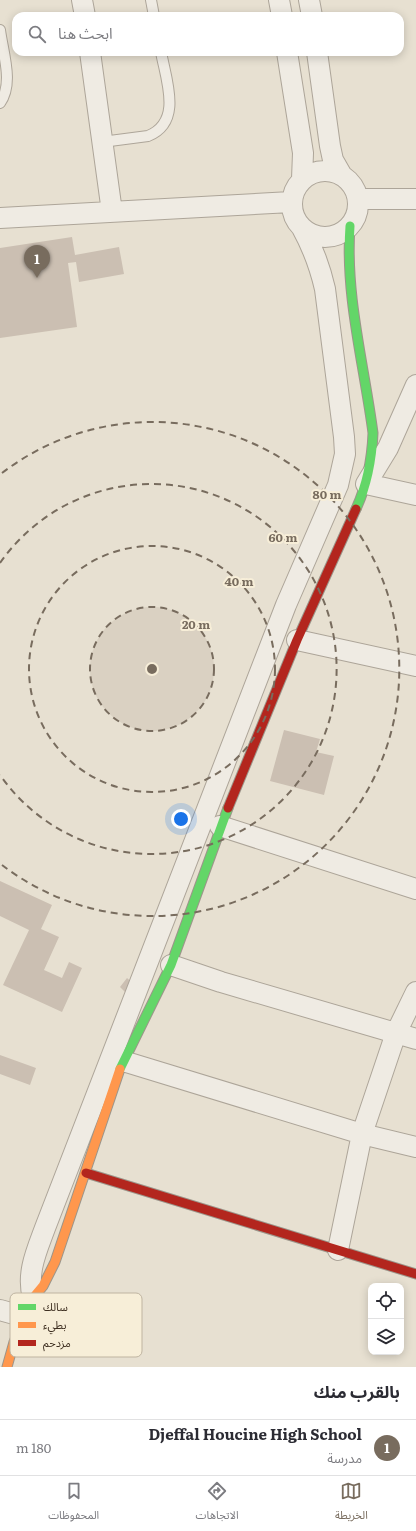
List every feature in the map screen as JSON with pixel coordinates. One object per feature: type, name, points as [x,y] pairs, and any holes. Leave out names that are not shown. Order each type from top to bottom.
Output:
[{"type":"street","points":[[82,0],[84,12]]},
{"type":"street","points":[[279,0],[281,12]]},
{"type":"street","points":[[309,0],[311,12]]},
{"type":"street","points":[[91,56],[112,212]]},
{"type":"street","points":[[288,56],[303,153],[302,179]]},
{"type":"street","points":[[37,1293],[43,1286],[54,1262],[86,1173],[123,1061],[171,966],[220,826],[297,640],[354,515],[366,484],[372,453],[373,433],[348,275],[348,241],[350,226],[357,213],[358,199],[352,185],[341,174],[333,160],[318,56]]},
{"type":"street","points":[[32,1293],[30,1273],[45,1228],[286,605],[338,485],[342,470],[344,437],[325,289],[319,266],[302,228],[294,216],[291,202],[296,186],[310,173],[320,170],[331,170],[341,174]]},
{"type":"street","points":[[358,199],[416,199]]},
{"type":"street","points":[[0,218],[291,202]]},
{"type":"street","points":[[302,228],[317,236],[326,237],[343,231],[350,226]]},
{"type":"street","points":[[366,484],[388,448],[416,387]]},
{"type":"street","points":[[366,484],[416,495]]},
{"type":"street","points":[[297,640],[415,664]]},
{"type":"street","points":[[220,826],[416,889]]},
{"type":"street","points":[[171,966],[416,1039]]},
{"type":"street","points":[[338,1250],[362,1134],[396,1033],[416,992]]},
{"type":"street","points":[[123,1061],[362,1134],[416,1147]]},
{"type":"street","points":[[86,1173],[416,1274]]},
{"type":"street","points":[[0,1310],[10,1313]]},
{"type":"street","points":[[7,1341],[7,1367]]},
{"type":"lane","points":[[151,0],[153,12]]},
{"type":"lane","points":[[0,30],[7,84],[6,94],[0,104]]},
{"type":"lane","points":[[102,142],[148,136],[155,133],[166,122],[170,105],[162,56]]},
{"type":"building","points":[[72,237],[75,255],[119,247],[124,274],[79,282],[76,262],[68,263],[77,327],[0,338],[0,248]]},
{"type":"building","points":[[284,730],[320,739],[316,752],[334,756],[324,795],[270,781]]},
{"type":"building","points":[[0,881],[52,905],[41,929],[59,937],[44,970],[62,978],[69,962],[82,968],[62,1012],[3,985],[29,930],[0,916]]},
{"type":"building","points":[[127,978],[136,986],[128,995],[120,987]]},
{"type":"building","points":[[0,1055],[36,1068],[30,1085],[0,1074]]},
{"type":"traffic: fast","points":[[350,226],[350,278],[356,330],[373,433],[368,472],[356,509]]},
{"type":"traffic: fast","points":[[120,1069],[171,965],[228,808]]},
{"type":"traffic: slow","points":[[37,1293],[43,1286],[55,1262],[120,1069]]},
{"type":"traffic: slow","points":[[7,1367],[10,1356]]},
{"type":"traffic: jam","points":[[228,808],[297,640],[356,509]]},
{"type":"traffic: jam","points":[[86,1173],[416,1274]]},
{"type":"place","name":"Djeffal Houcine High School","points":[[37,278]]}]
